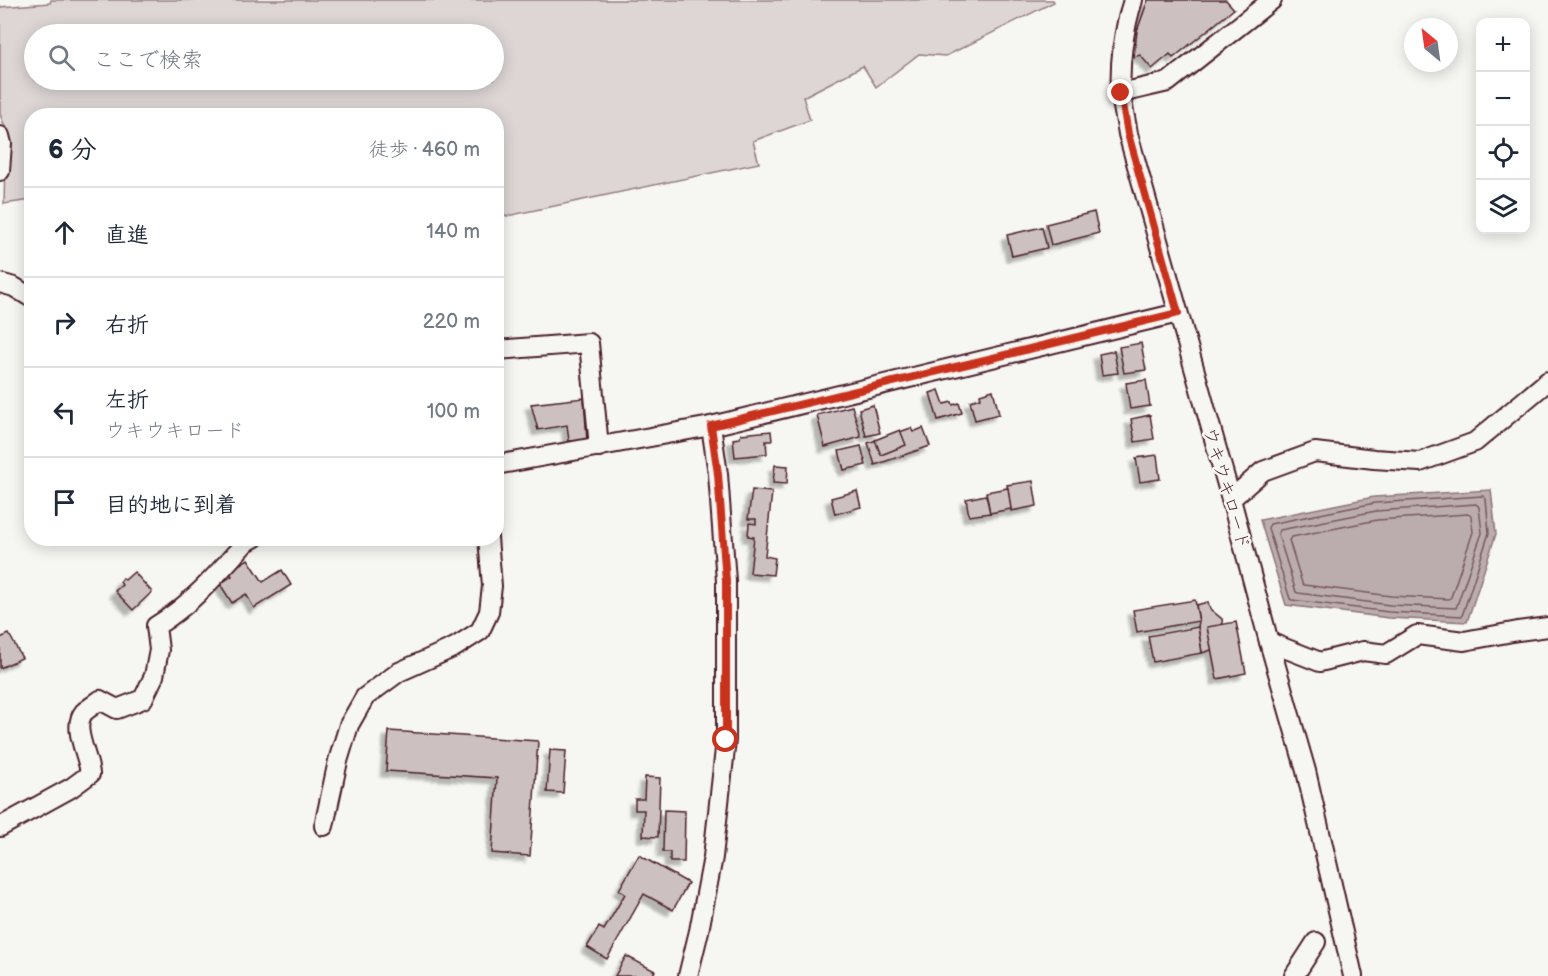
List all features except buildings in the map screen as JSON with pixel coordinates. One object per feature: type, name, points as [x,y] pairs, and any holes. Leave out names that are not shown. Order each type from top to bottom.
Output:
[{"type":"street","name":"ウキウキロード","points":[[1133,0],[1126,21],[1121,69],[1121,93],[1128,134],[1306,771],[1353,976]]},
{"type":"street","points":[[1121,93],[1168,82],[1272,0]]},
{"type":"street","points":[[0,136],[2,144],[0,171]]},
{"type":"street","points":[[0,283],[24,293]]},
{"type":"street","points":[[504,464],[711,426],[1178,313]]},
{"type":"street","points":[[504,349],[589,343],[599,447]]},
{"type":"street","points":[[1231,499],[1263,471],[1315,452],[1420,462],[1475,442],[1548,381]]},
{"type":"street","points":[[688,976],[713,857],[726,740],[726,581],[718,474],[711,426]]},
{"type":"street","points":[[0,827],[71,788],[90,774],[89,763],[79,734],[82,714],[100,700],[117,709],[143,699],[154,676],[159,650],[156,626],[194,597],[242,546]]},
{"type":"street","points":[[324,826],[341,752],[364,697],[399,672],[455,647],[480,631],[489,612],[492,586],[489,546]]},
{"type":"street","points":[[1269,642],[1320,662],[1363,651],[1386,654],[1417,635],[1464,641],[1548,627]]},
{"type":"street","points":[[1294,976],[1316,942]]},
{"type":"shaded area","points":[[51,0],[1053,0],[1054,2],[946,56],[919,54],[876,87],[863,66],[803,97],[810,120],[753,141],[759,163],[504,217],[504,108],[24,108],[24,201],[4,204],[6,130],[0,114],[0,7],[50,3]]},
{"type":"water","points":[[1491,490],[1496,534],[1467,622],[1389,618],[1286,605],[1260,520],[1374,497]]},
{"type":"route","points":[[726,740],[726,581],[718,474],[711,426],[1178,313],[1128,134],[1121,93]]}]
